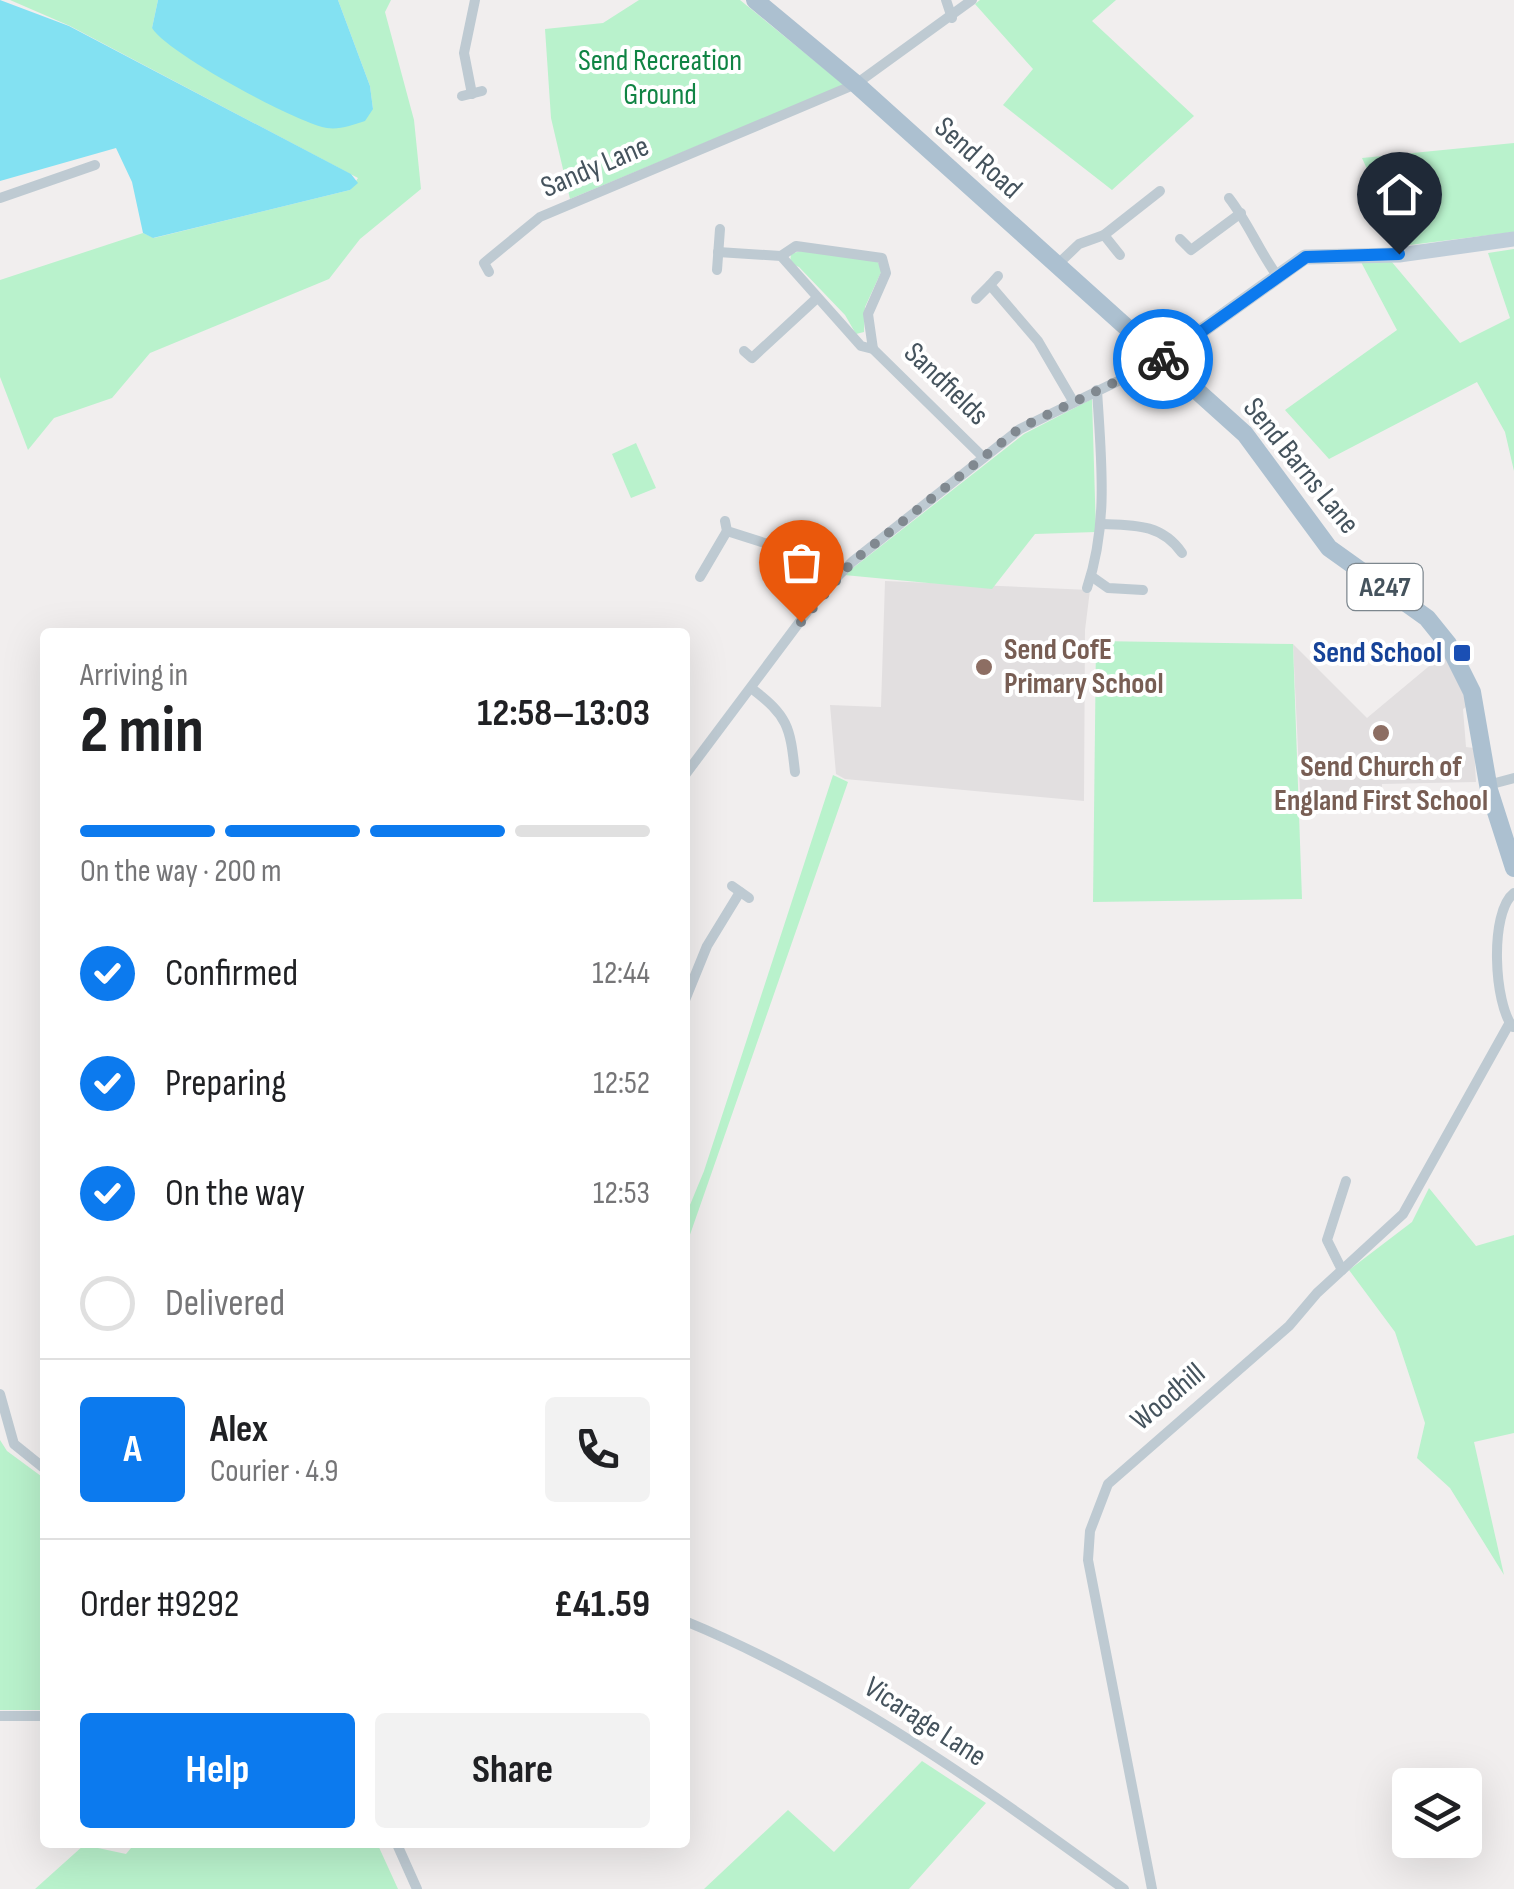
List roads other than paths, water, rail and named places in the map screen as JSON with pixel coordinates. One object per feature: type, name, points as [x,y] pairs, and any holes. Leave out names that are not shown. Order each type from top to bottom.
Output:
[{"type":"main road","name":"Send Road","points":[[755,0],[856,84],[1164,358]]},
{"type":"main road","points":[[1164,358],[1278,277],[1316,255],[1399,254],[1514,239]]},
{"type":"main road","name":"Send Barns Lane","points":[[1164,358],[1245,434],[1328,548],[1402,597],[1448,644],[1472,692],[1488,785],[1514,868]]},
{"type":"street","points":[[472,94],[464,53],[475,0]]},
{"type":"street","points":[[946,0],[952,18]]},
{"type":"street","points":[[856,84],[972,0]]},
{"type":"street","name":"Sandy Lane","points":[[489,272],[484,263],[540,218],[856,84]]},
{"type":"street","points":[[0,198],[95,165]]},
{"type":"street","points":[[1057,265],[1079,244],[1104,235],[1160,192]]},
{"type":"street","points":[[1229,198],[1260,232],[1260,252],[1278,277]]},
{"type":"street","points":[[1191,250],[1241,214]]},
{"type":"street","points":[[717,270],[720,229]]},
{"type":"street","points":[[1104,235],[1120,255]]},
{"type":"street","points":[[1180,240],[1198,263]]},
{"type":"street","name":"Sandfields","points":[[718,252],[781,256],[796,246],[882,258],[886,273],[868,322],[874,348],[983,456]]},
{"type":"street","name":"Sandfields","points":[[781,256],[861,346],[874,348]]},
{"type":"street","points":[[976,299],[998,276]]},
{"type":"street","points":[[990,285],[1038,341],[1073,400]]},
{"type":"street","points":[[752,358],[817,298]]},
{"type":"street","points":[[690,769],[752,688],[824,578],[1020,428],[1164,358]]},
{"type":"street","points":[[1087,588],[1102,524],[1097,390]]},
{"type":"street","points":[[1102,524],[1155,529],[1172,538],[1182,553]]},
{"type":"street","points":[[700,578],[726,526],[777,547],[824,578]]},
{"type":"street","points":[[1092,576],[1108,588],[1144,590]]},
{"type":"street","points":[[752,688],[780,710],[789,726],[795,772]]},
{"type":"street","points":[[1488,785],[1514,778]]},
{"type":"street","points":[[690,988],[707,946],[740,892]]},
{"type":"street","points":[[1512,1026],[1499,974],[1496,922],[1506,899],[1514,893]]},
{"type":"street","name":"Woodhill","points":[[1152,1889],[1088,1560],[1090,1531],[1108,1484],[1279,1335],[1403,1214],[1512,1026]]},
{"type":"street","points":[[1342,1270],[1327,1240],[1346,1181]]},
{"type":"street","points":[[0,1394],[14,1444],[40,1465]]},
{"type":"street","name":"Vicarage Lane","points":[[690,1623],[804,1676],[908,1737],[1124,1889]]},
{"type":"street","points":[[0,1716],[40,1716]]},
{"type":"street","points":[[399,1848],[417,1889]]},
{"type":"water","points":[[0,0],[69,26],[351,174],[358,183],[350,190],[153,238],[143,233],[132,182],[116,148],[0,181]]},
{"type":"water","points":[[158,0],[338,0],[370,86],[373,109],[365,121],[332,128],[311,123],[262,100],[163,39],[152,28]]},
{"type":"place","name":"Send School","points":[[1462,653]]},
{"type":"place","name":"Send CofE Primary School","points":[[984,667]]},
{"type":"place","name":"Send Church of England First School","points":[[1381,733]]},
{"type":"park label","name":"Send Recreation Ground","points":[[660,78]]}]
